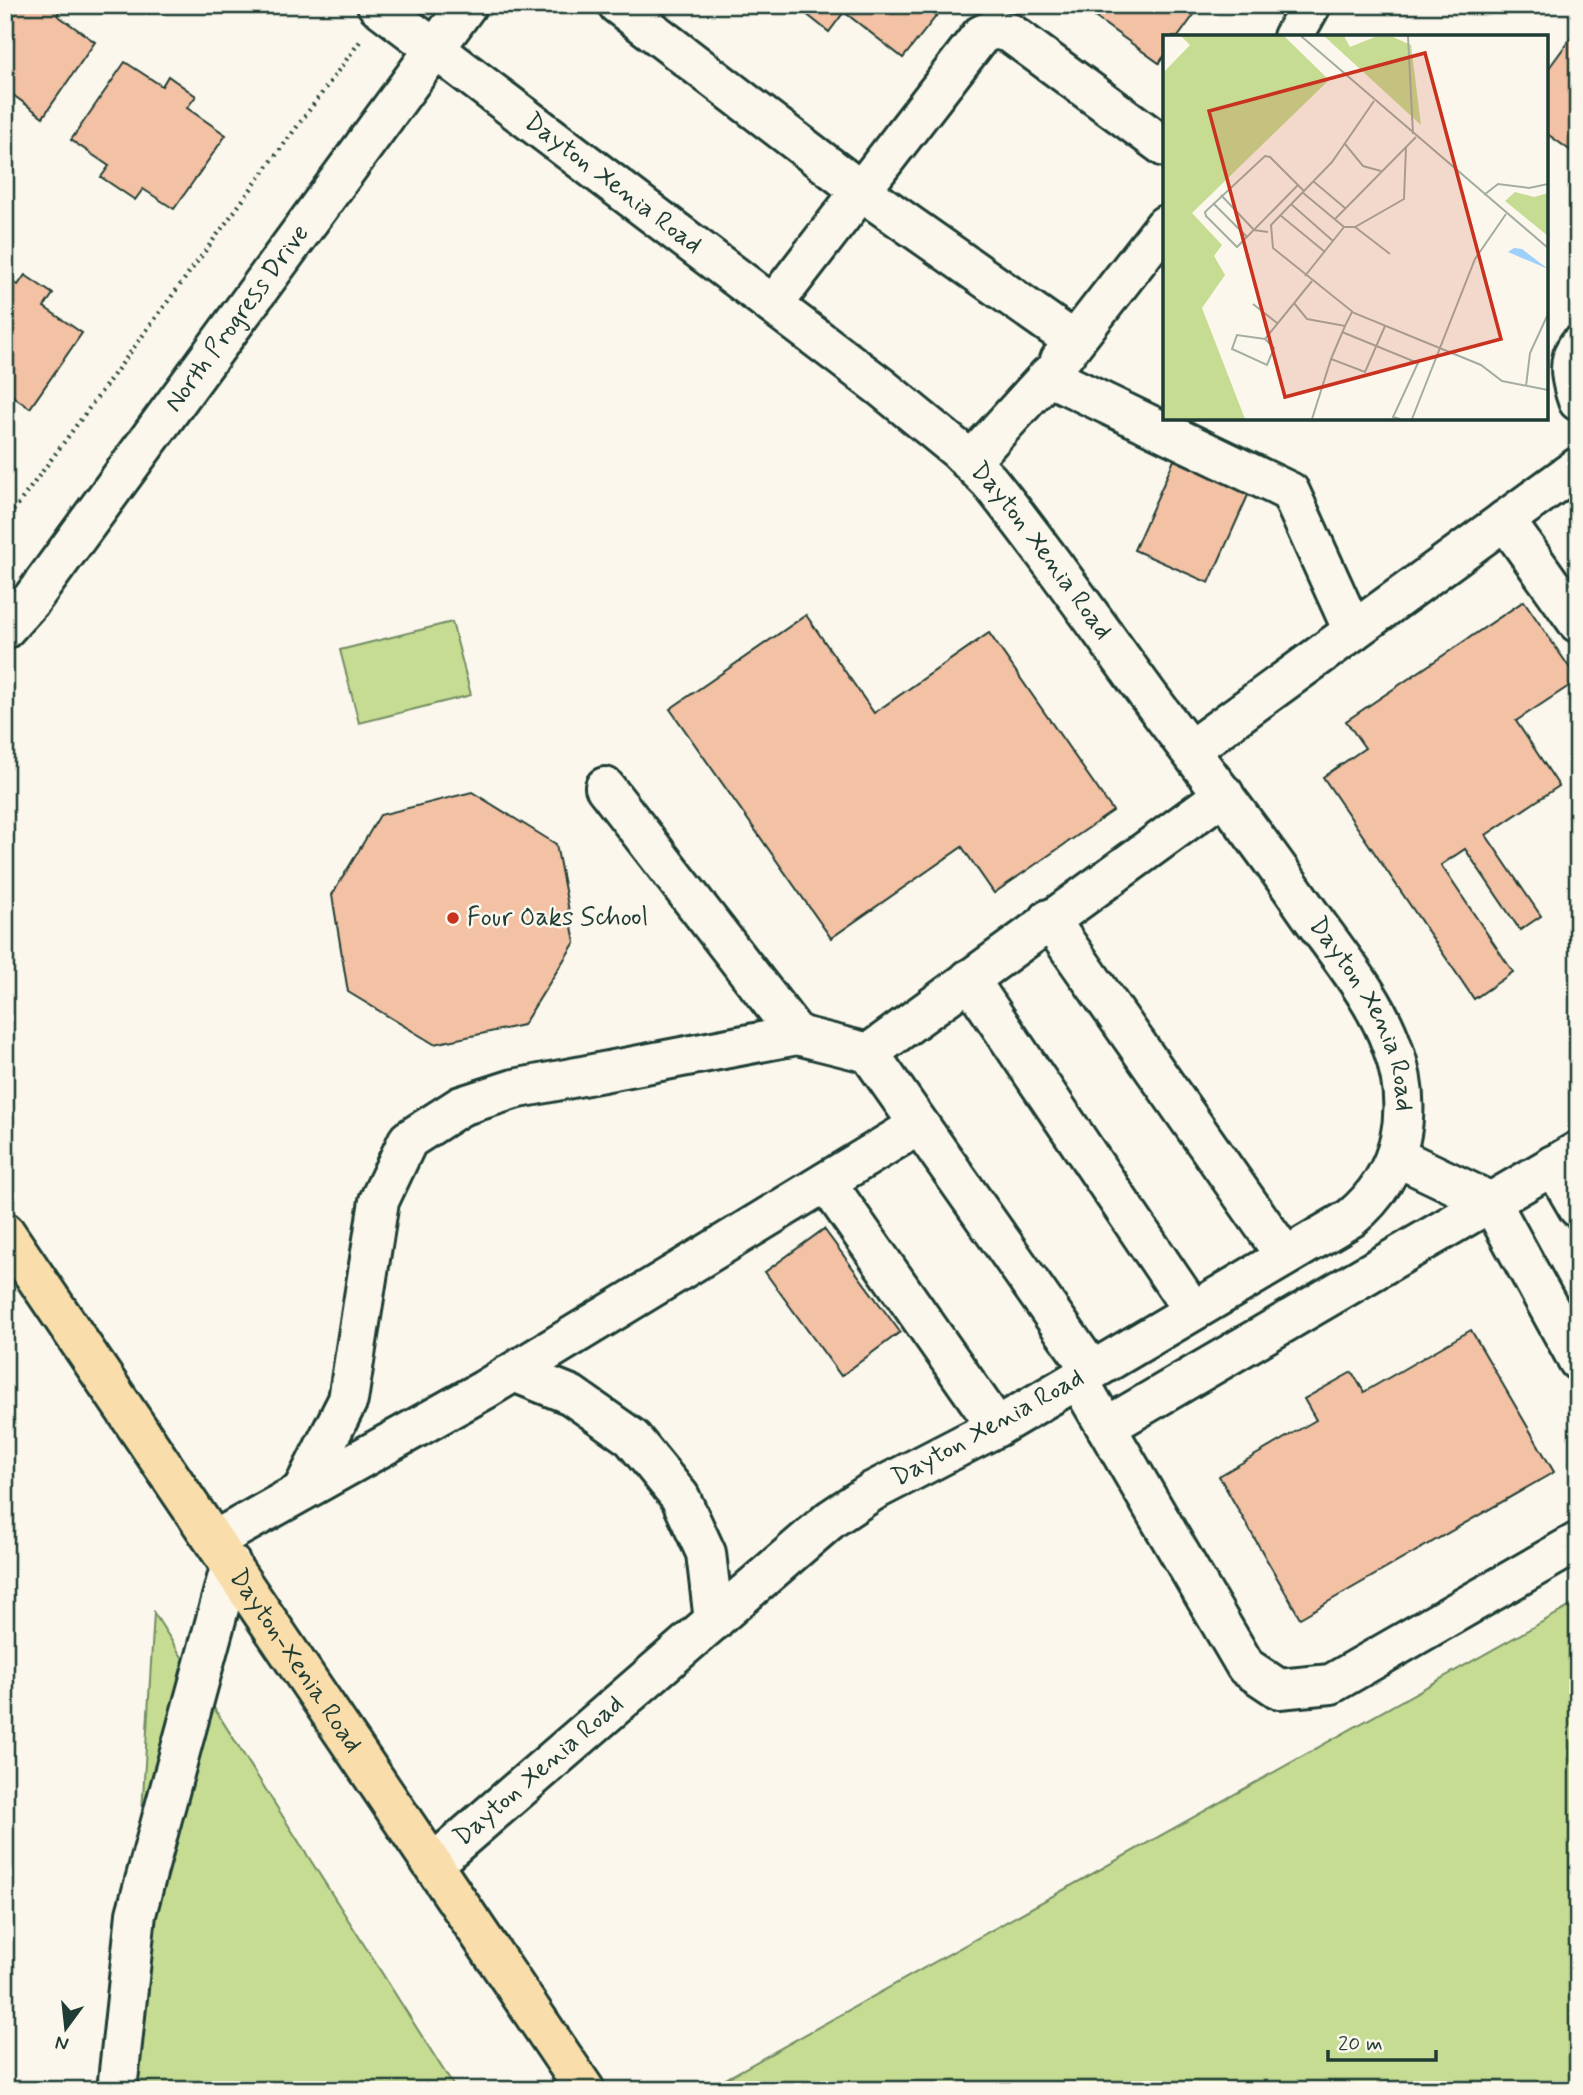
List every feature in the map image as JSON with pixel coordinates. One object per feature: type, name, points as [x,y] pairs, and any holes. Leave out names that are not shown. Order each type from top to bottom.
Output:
[{"type":"main road","name":"Dayton-Xenia Road","points":[[5,1232],[434,1863],[584,2090]]},
{"type":"street","name":"North Progress Drive","points":[[5,629],[32,599],[467,5]]},
{"type":"street","points":[[618,5],[861,191],[1074,341]]},
{"type":"street","points":[[1294,35],[1311,5]]},
{"type":"street","name":"Dayton Xenia Road","points":[[380,8],[881,387],[970,462],[1024,524],[1224,794],[1375,1011],[1392,1045],[1403,1089],[1404,1126],[1397,1157],[1382,1186],[1366,1205],[997,1427],[873,1491],[831,1519],[434,1863]]},
{"type":"street","points":[[773,305],[981,35],[994,29],[1010,33],[1163,146]]},
{"type":"street","points":[[970,462],[1048,376],[1163,228]]},
{"type":"street","points":[[1578,346],[1572,354],[1572,373],[1578,401]]},
{"type":"street","points":[[1048,376],[1290,492],[1353,631]]},
{"type":"street","points":[[1190,750],[1578,467]]},
{"type":"street","points":[[1505,520],[1578,623]]},
{"type":"street","points":[[605,787],[797,1035]]},
{"type":"street","points":[[869,1054],[1049,919],[1224,794]]},
{"type":"street","points":[[1049,919],[1285,1256]]},
{"type":"street","points":[[969,979],[1193,1311]]},
{"type":"street","points":[[302,1491],[348,1400],[379,1201],[408,1140],[461,1106],[514,1089],[797,1035],[869,1054],[1085,1375],[1106,1427],[1246,1667],[1279,1689],[1331,1684],[1578,1542]]},
{"type":"street","points":[[117,2090],[136,1914],[223,1552],[302,1491],[514,1372],[919,1125]]},
{"type":"street","points":[[1397,1157],[1490,1202],[1578,1361]]},
{"type":"street","points":[[1106,1427],[1565,1158],[1578,1208]]},
{"type":"street","points":[[826,1182],[997,1427]]},
{"type":"street","points":[[514,1372],[571,1395],[632,1438],[680,1497],[706,1553],[713,1621]]},
{"type":"path","points":[[5,522],[380,8]]},
{"type":"green space","points":[[452,622],[471,695],[359,723],[340,650]]},
{"type":"green space","points":[[1578,1602],[1578,2090],[706,2090]]},
{"type":"green space","points":[[154,1613],[456,2090],[97,2090],[136,1914]]},
{"type":"building","points":[[5,5],[63,5],[57,15],[95,42],[43,117],[13,95],[5,107]]},
{"type":"building","points":[[795,5],[945,5],[903,58],[844,12],[829,32]]},
{"type":"building","points":[[1078,5],[1201,5],[1179,35],[1163,35],[1163,58],[1159,63]]},
{"type":"building","points":[[1578,28],[1578,156],[1548,134],[1548,69]]},
{"type":"building","points":[[125,62],[162,86],[168,76],[196,96],[187,108],[226,135],[174,209],[143,189],[135,200],[101,177],[109,166],[71,140]]},
{"type":"building","points":[[25,275],[53,294],[44,307],[82,333],[30,408],[5,391],[5,277],[18,285]]},
{"type":"building","points":[[1174,460],[1249,493],[1209,583],[1134,550]]},
{"type":"building","points":[[1524,601],[1578,680],[1516,721],[1559,786],[1486,835],[1541,916],[1520,930],[1465,849],[1441,865],[1513,972],[1474,999],[1323,777],[1365,748],[1346,721]]},
{"type":"building","points":[[806,615],[874,713],[989,633],[1113,811],[994,893],[962,847],[831,938],[670,709]]},
{"type":"building","name":"Four Oaks School","points":[[472,792],[556,844],[575,942],[523,1025],[434,1044],[348,992],[332,895],[380,815]]},
{"type":"building","points":[[824,1229],[900,1332],[841,1376],[765,1272]]},
{"type":"building","points":[[1471,1330],[1554,1472],[1300,1618],[1219,1476],[1316,1420],[1304,1399],[1352,1372],[1364,1392]]},
{"type":"place","name":"Four Oaks School","points":[[453,918]]}]
